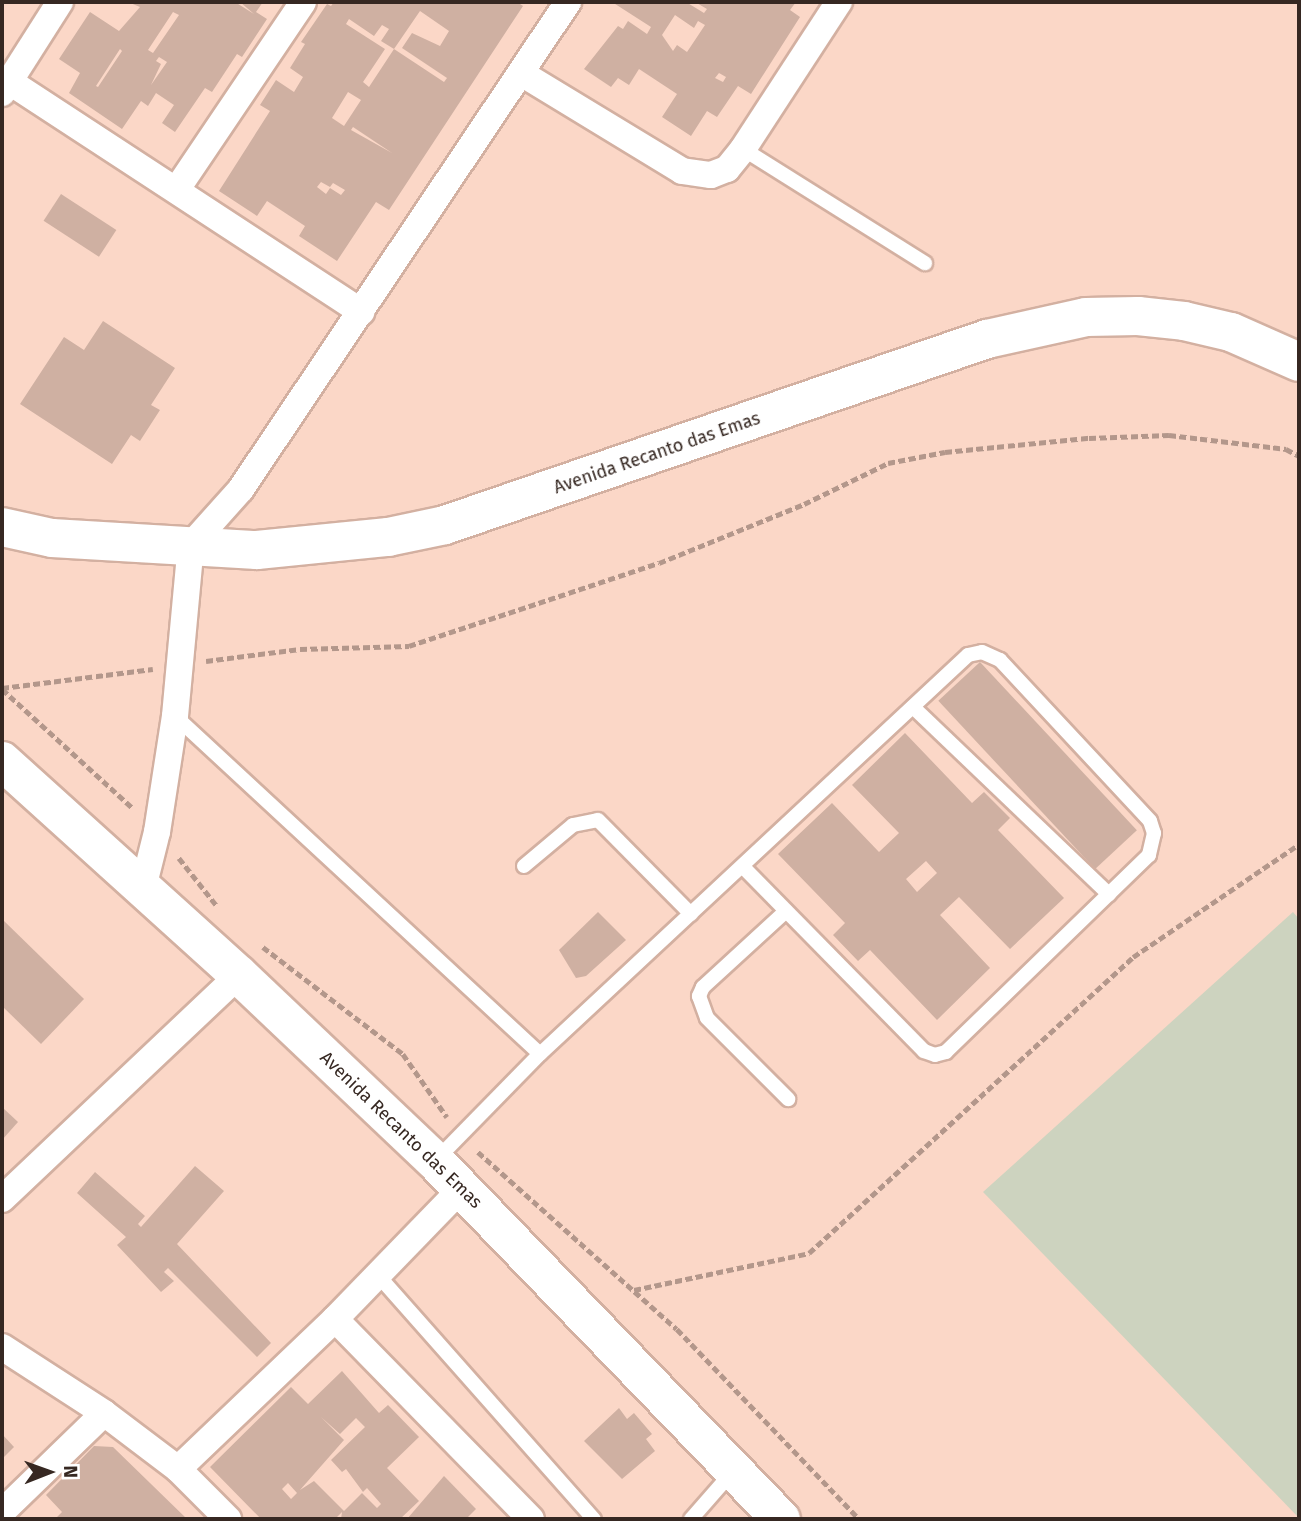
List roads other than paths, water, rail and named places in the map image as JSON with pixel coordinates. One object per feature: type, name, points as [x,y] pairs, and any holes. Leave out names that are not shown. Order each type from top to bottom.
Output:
[{"type":"main road","name":"Avenida Recanto das Emas","points":[[2,527],[52,538],[257,550],[320,547],[445,525],[1039,325],[1086,317],[1138,316],[1184,321],[1231,332],[1299,362]]},
{"type":"main road","name":"Avenida Recanto das Emas","points":[[2,761],[239,975],[448,1149],[462,1188],[780,1519]]},
{"type":"street","points":[[60,2],[6,87],[177,189],[361,312]]},
{"type":"street","points":[[177,189],[303,2]]},
{"type":"street","points":[[143,888],[157,832],[175,716],[178,661],[191,545],[241,489],[568,2]]},
{"type":"street","points":[[522,73],[682,171],[712,175],[727,169],[743,149],[839,2]]},
{"type":"street","points":[[241,489],[237,524],[243,537],[257,550]]},
{"type":"street","points":[[2,1199],[239,975]]},
{"type":"street","points":[[178,1469],[335,1319],[376,1273],[462,1188]]},
{"type":"street","points":[[335,1319],[531,1519]]},
{"type":"street","points":[[2,1347],[104,1413],[178,1469],[228,1519]]},
{"type":"street","points":[[2,1512],[104,1413]]},
{"type":"lane","points":[[743,149],[925,263]]},
{"type":"lane","points":[[448,1149],[540,1054],[968,655],[982,652],[1000,660],[1150,821],[1154,833],[1149,855],[946,1052],[935,1055],[924,1051],[743,867]]},
{"type":"lane","points":[[912,707],[1109,894]]},
{"type":"lane","points":[[175,716],[540,1054]]},
{"type":"lane","points":[[524,866],[573,825],[598,820],[691,914]]},
{"type":"lane","points":[[786,911],[703,986],[699,996],[708,1018],[788,1099]]},
{"type":"lane","points":[[376,1273],[594,1519]]},
{"type":"lane","points":[[691,1519],[734,1470]]}]
